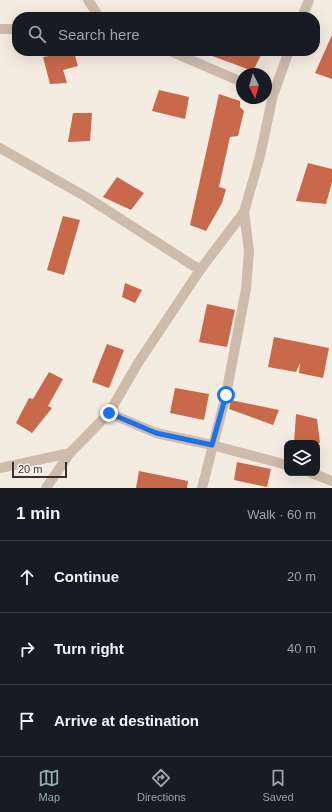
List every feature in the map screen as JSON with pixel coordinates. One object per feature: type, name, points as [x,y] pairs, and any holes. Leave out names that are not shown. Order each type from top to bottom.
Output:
[{"type":"street","points":[[88,0],[96,12]]},
{"type":"street","points":[[304,12],[309,0]]},
{"type":"street","points":[[0,29],[12,29]]},
{"type":"street","points":[[182,56],[236,79]]},
{"type":"street","points":[[272,88],[287,56]]},
{"type":"street","points":[[46,488],[70,453],[109,413],[138,363],[200,270],[244,212],[260,156],[268,104]]},
{"type":"street","points":[[0,148],[88,198],[200,270]]},
{"type":"street","points":[[202,488],[226,395],[246,289],[249,251],[244,212]]},
{"type":"street","points":[[109,413],[156,433],[212,445],[284,464]]},
{"type":"street","points":[[0,468],[70,453]]},
{"type":"street","points":[[319,476],[332,481]]},
{"type":"building","points":[[332,35],[332,79],[315,73]]},
{"type":"building","points":[[75,56],[78,66],[63,70],[67,83],[50,84],[43,57]]},
{"type":"building","points":[[212,56],[260,56],[254,68],[245,68]]},
{"type":"building","points":[[159,90],[189,97],[185,119],[152,111]]},
{"type":"building","points":[[219,94],[236,100],[236,104],[240,104],[240,107],[244,111],[238,136],[230,137],[219,187],[226,189],[222,203],[206,231],[190,225]]},
{"type":"building","points":[[73,113],[92,113],[90,141],[68,142]]},
{"type":"building","points":[[308,163],[332,169],[332,182],[326,204],[296,201]]},
{"type":"building","points":[[117,177],[144,193],[131,210],[103,197]]},
{"type":"building","points":[[63,216],[80,220],[64,275],[47,270]]},
{"type":"building","points":[[125,283],[142,290],[135,303],[122,297]]},
{"type":"building","points":[[207,304],[235,310],[227,347],[199,342]]},
{"type":"building","points":[[274,337],[329,348],[323,378],[299,373],[300,363],[296,372],[268,367]]},
{"type":"building","points":[[107,344],[124,350],[109,388],[92,382]]},
{"type":"building","points":[[49,372],[63,379],[48,406],[52,408],[32,433],[16,423],[29,398],[33,399]]},
{"type":"building","points":[[175,388],[209,394],[204,420],[170,413]]},
{"type":"building","points":[[231,400],[279,410],[273,425],[229,409]]},
{"type":"building","points":[[296,414],[317,419],[320,440],[294,440]]},
{"type":"building","points":[[237,462],[271,469],[267,487],[234,480]]},
{"type":"building","points":[[139,471],[188,481],[187,488],[136,488]]},
{"type":"route","points":[[109,413],[156,433],[212,445],[226,395]]}]
